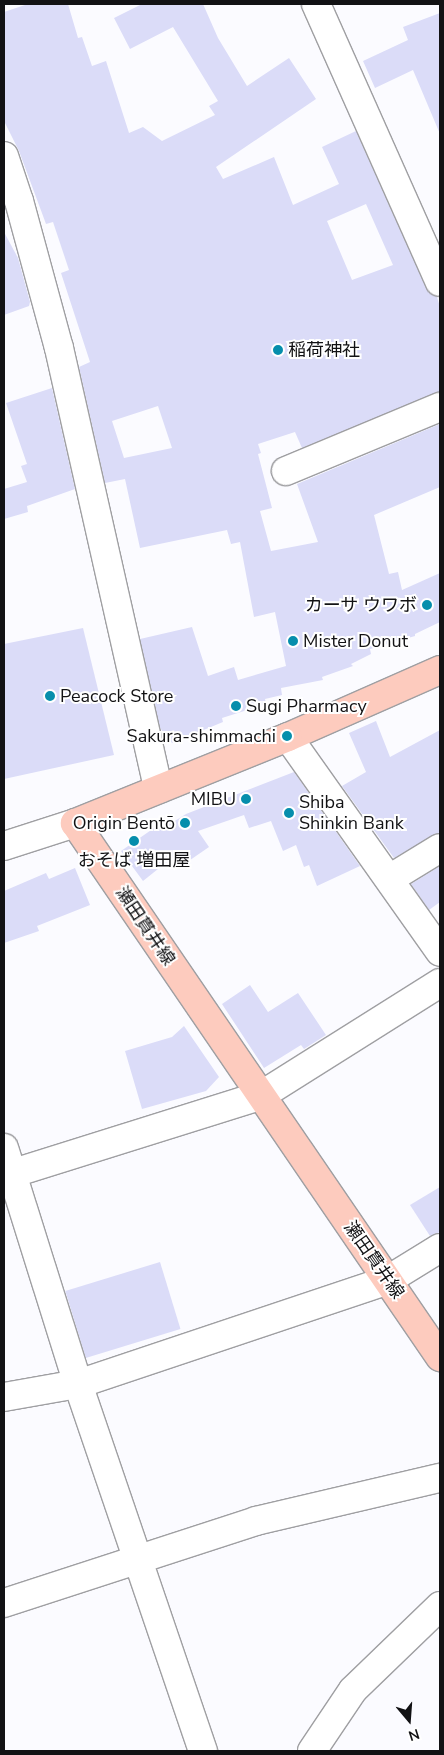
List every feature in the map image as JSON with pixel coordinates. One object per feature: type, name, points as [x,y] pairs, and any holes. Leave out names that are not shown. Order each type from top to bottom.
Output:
[{"type":"main road","points":[[75,823],[288,737],[440,670]]},
{"type":"main road","name":"瀬田貫井線","points":[[75,823],[440,1356]]},
{"type":"street","points":[[316,4],[440,282]]},
{"type":"street","points":[[4,156],[20,201],[59,348],[158,789]]},
{"type":"street","points":[[286,472],[440,407]]},
{"type":"street","points":[[288,737],[390,878],[440,952]]},
{"type":"street","points":[[4,846],[75,823]]},
{"type":"street","points":[[390,878],[440,848]]},
{"type":"street","points":[[7,1175],[262,1096],[440,983]]},
{"type":"street","points":[[4,1148],[7,1175],[203,1751]]},
{"type":"street","points":[[4,1397],[78,1384],[388,1280],[440,1248]]},
{"type":"street","points":[[4,1603],[136,1558],[256,1521],[440,1478]]},
{"type":"street","points":[[312,1751],[353,1690],[440,1606]]},
{"type":"building","points":[[28,4],[68,4],[78,38],[82,37],[92,66],[106,61],[129,133],[143,127],[162,141],[215,115],[209,106],[218,101],[173,27],[130,49],[114,18],[142,4],[203,4],[218,38],[247,86],[289,58],[316,99],[216,167],[223,179],[274,157],[293,205],[339,184],[322,147],[356,131],[426,288],[437,297],[440,307],[440,392],[302,448],[295,432],[258,444],[261,453],[258,454],[272,508],[260,511],[271,551],[318,542],[297,484],[440,424],[440,487],[374,515],[389,574],[398,572],[402,590],[440,573],[440,622],[415,634],[415,636],[370,649],[371,654],[351,664],[353,666],[322,677],[323,680],[281,688],[282,695],[265,699],[266,704],[222,718],[223,722],[172,743],[160,728],[140,639],[192,627],[208,676],[234,667],[238,680],[286,666],[275,612],[254,617],[240,542],[231,544],[227,530],[140,548],[125,479],[105,483],[79,367],[90,362],[61,273],[69,270],[53,222],[46,224],[19,151],[4,121],[4,12]],"holes":[[[366,204],[393,265],[352,280],[327,221]],[[158,406],[172,448],[124,458],[112,421]]]},
{"type":"building","points":[[440,13],[440,134],[413,70],[375,88],[363,61],[408,40],[403,27]]},
{"type":"building","points":[[4,232],[18,258],[30,302],[29,306],[4,315]]},
{"type":"building","points":[[52,388],[75,489],[27,506],[28,512],[4,519],[4,489],[27,482],[21,466],[27,464],[6,403]]},
{"type":"building","points":[[83,628],[114,755],[4,779],[4,644]]},
{"type":"building","points":[[376,721],[390,757],[440,730],[440,832],[394,858],[342,786],[366,772],[349,733]]},
{"type":"building","points":[[294,772],[360,866],[317,886],[309,865],[304,867],[296,845],[283,851],[271,821],[249,828],[244,815],[198,831],[209,847],[180,867],[173,857],[143,881],[121,851],[167,819],[170,824],[186,814]]},
{"type":"building","points":[[440,866],[440,902],[429,910],[411,884]]},
{"type":"building","points":[[75,868],[90,905],[37,926],[39,931],[4,943],[4,891],[46,873],[49,879]]},
{"type":"building","points":[[250,985],[268,1012],[298,993],[326,1035],[304,1049],[301,1045],[264,1068],[222,1004]]},
{"type":"building","points":[[184,1026],[219,1077],[206,1091],[142,1109],[125,1051],[172,1037]]},
{"type":"building","points":[[440,1187],[440,1232],[430,1236],[410,1205]]},
{"type":"building","points":[[160,1262],[180,1329],[86,1358],[65,1291]]},
{"type":"place","name":"稲荷神社","points":[[278,350]]},
{"type":"place","name":"カーサ ウワボ","points":[[427,605]]},
{"type":"place","name":"Mister Donut","points":[[293,641]]},
{"type":"place","name":"Peacock Store","points":[[50,696]]},
{"type":"place","name":"Sugi Pharmacy","points":[[236,706]]},
{"type":"place","name":"Sakura-shimmachi","points":[[287,736]]},
{"type":"place","name":"MIBU","points":[[246,799]]},
{"type":"place","name":"Shiba Shinkin Bank","points":[[289,813]]},
{"type":"place","name":"Origin Bentō","points":[[185,823]]},
{"type":"place","name":"おそば 増田屋","points":[[134,841]]}]
